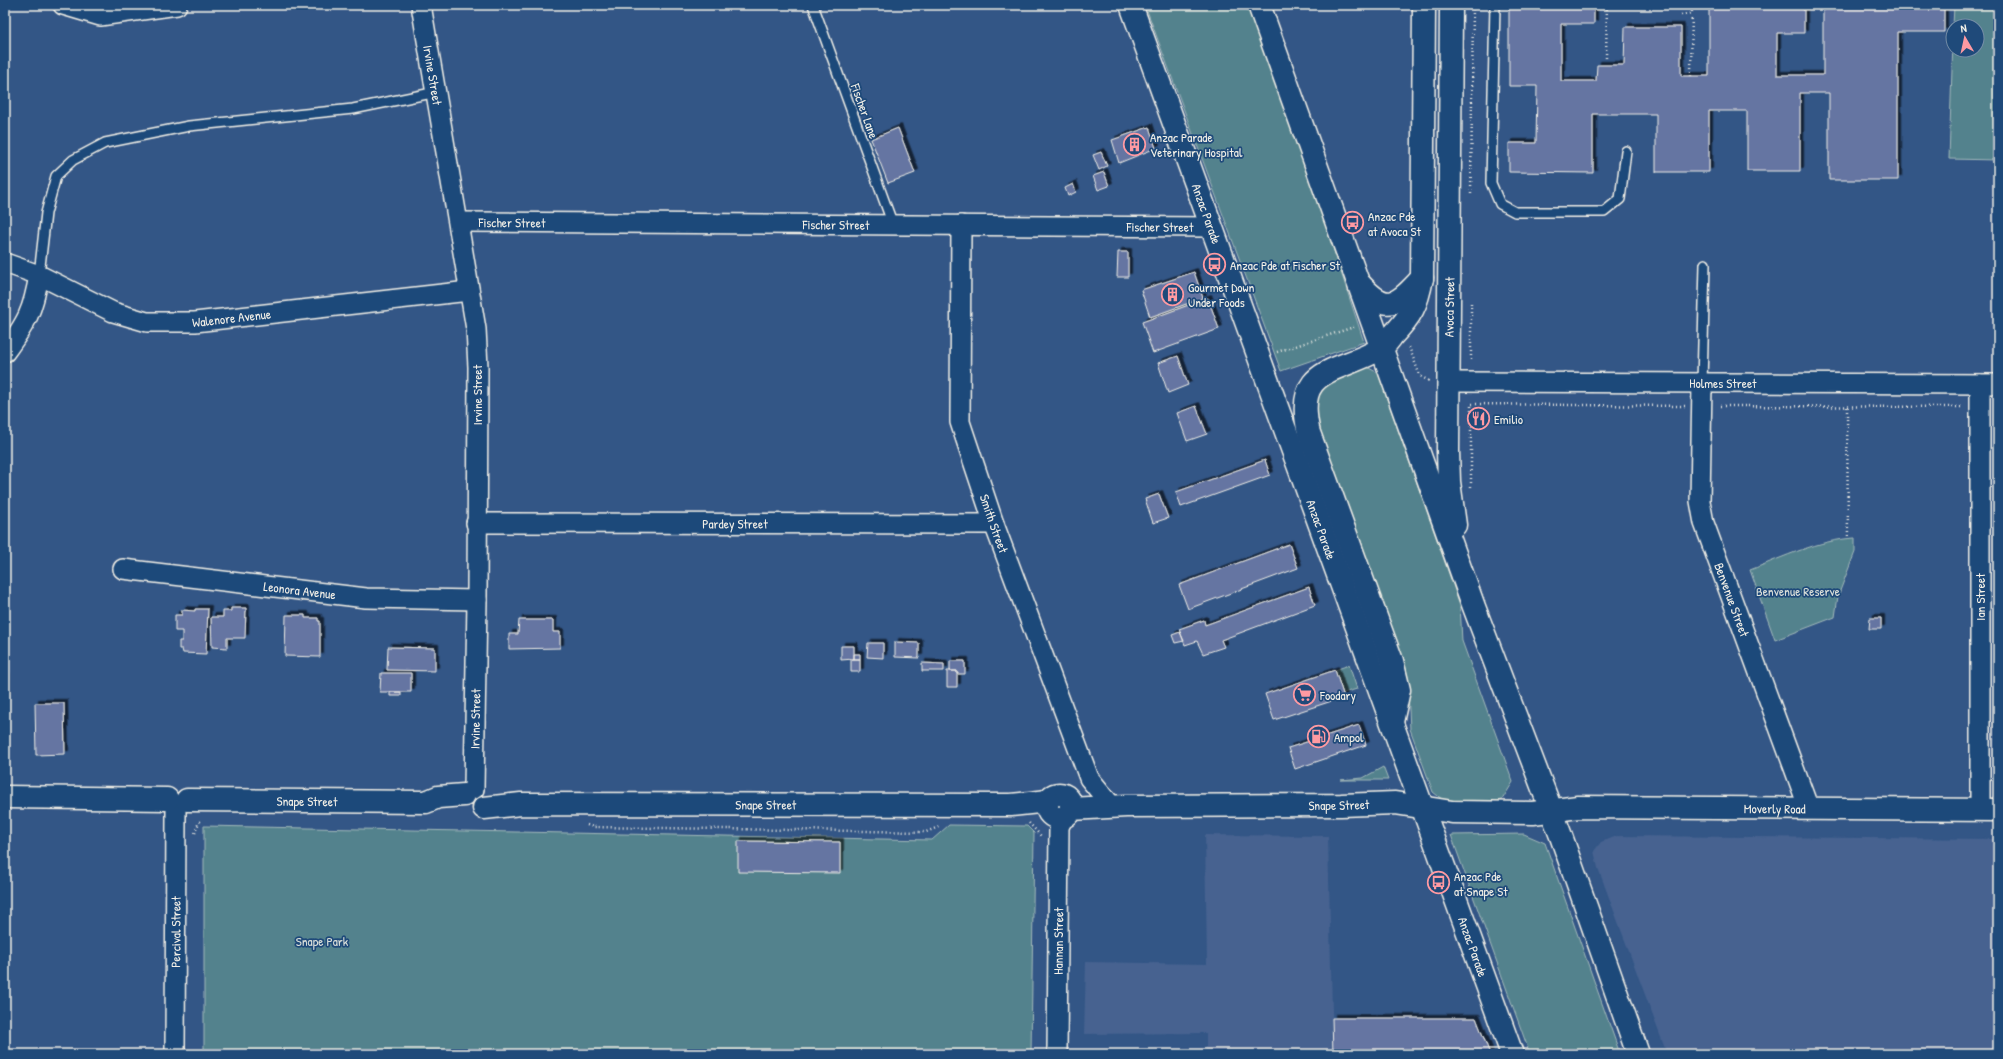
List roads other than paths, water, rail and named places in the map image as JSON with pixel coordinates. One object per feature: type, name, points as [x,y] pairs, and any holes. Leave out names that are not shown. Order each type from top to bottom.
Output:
[{"type":"main road","name":"Anzac Parade","points":[[1131,5],[1512,1054]]},
{"type":"main road","points":[[1260,5],[1474,607],[1551,811],[1638,1054]]},
{"type":"main road","points":[[1392,722],[1399,690],[1392,662],[1309,433],[1304,405],[1307,392],[1314,381],[1324,374],[1381,348],[1410,316],[1418,299],[1422,278],[1424,5]]},
{"type":"main road","name":"Avoca Street","points":[[1452,5],[1448,451],[1452,511],[1474,607]]},
{"type":"main road","points":[[1360,284],[1378,301],[1387,303],[1397,302],[1406,296],[1422,278]]},
{"type":"main road","name":"Snape Street","points":[[5,797],[177,803],[426,802],[438,797],[474,799],[505,797],[521,804],[1011,805],[1059,812],[1118,805],[1341,806],[1395,803],[1452,812],[1537,813],[1551,811]]},
{"type":"main road","name":"Moverly Road","points":[[1551,811],[1578,807],[1989,810]]},
{"type":"street","points":[[63,5],[100,16],[177,5]]},
{"type":"street","name":"Irvine Street","points":[[421,5],[437,92],[476,329],[478,367],[474,799]]},
{"type":"street","name":"Fischer Street","points":[[459,222],[1212,227]]},
{"type":"street","name":"Smith Street","points":[[961,225],[960,422],[994,524],[1089,778],[1118,805]]},
{"type":"street","name":"Walenore Avenue","points":[[5,263],[39,275],[113,312],[147,322],[195,322],[469,291]]},
{"type":"street","points":[[5,352],[24,326],[31,311],[39,275]]},
{"type":"street","name":"Holmes Street","points":[[1448,382],[1989,384]]},
{"type":"street","name":"Benvenue Street","points":[[1702,383],[1700,501],[1704,522],[1809,809]]},
{"type":"street","name":"Ian Street","points":[[1989,384],[1980,407],[1989,810]]},
{"type":"street","name":"Pardey Street","points":[[476,523],[994,524]]},
{"type":"street","name":"Leonora Avenue","points":[[123,569],[366,598],[477,600]]},
{"type":"street","name":"Percival Street","points":[[175,1054],[177,803]]},
{"type":"street","name":"Hannan Street","points":[[1057,1054],[1059,812]]},
{"type":"lane","name":"Fischer Lane","points":[[813,5],[893,225]]},
{"type":"lane","points":[[1495,5],[1492,183],[1500,204],[1515,212],[1604,212],[1620,199],[1626,151]]},
{"type":"lane","points":[[39,275],[46,213],[56,176],[73,160],[105,143],[189,126],[354,109],[437,92]]},
{"type":"lane","points":[[1702,383],[1705,264]]},
{"type":"place","name":"Anzac Parade Veterinary Hospital","points":[[1134,144]]},
{"type":"place","name":"Anzac Pde at Avoca St","points":[[1352,223]]},
{"type":"place","name":"Anzac Pde at Fischer St","points":[[1215,265]]},
{"type":"place","name":"Gourmet Down Under Foods","points":[[1172,294]]},
{"type":"place","name":"Emilio","points":[[1479,419]]},
{"type":"place","name":"Foodary","points":[[1304,695]]},
{"type":"place","name":"Ampol","points":[[1319,737]]},
{"type":"place","name":"Anzac Pde at Snape St","points":[[1438,883]]},
{"type":"park label","name":"Benvenue Reserve","points":[[1798,591]]},
{"type":"park label","name":"Snape Park","points":[[322,941]]}]
